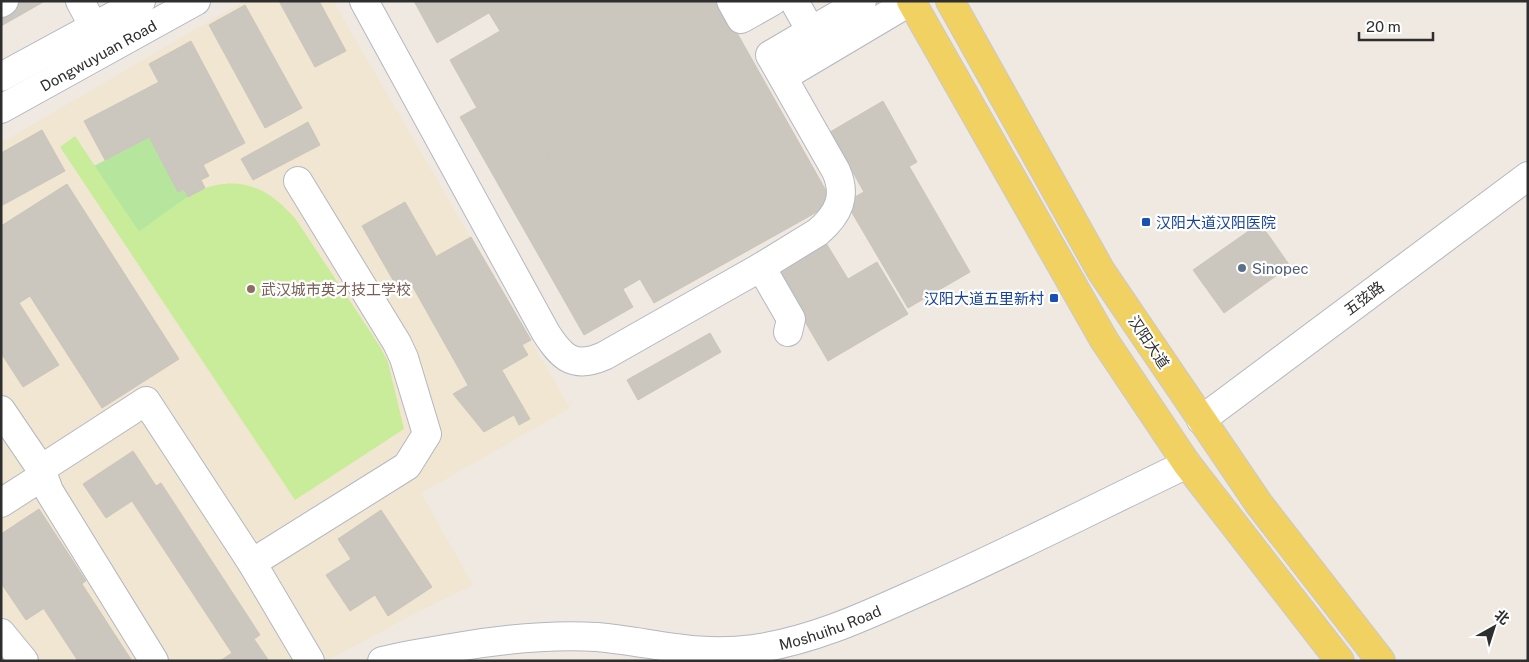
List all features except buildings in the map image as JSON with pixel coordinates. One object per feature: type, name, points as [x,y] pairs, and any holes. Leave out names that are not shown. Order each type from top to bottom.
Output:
[{"type":"main road","points":[[911,1],[1104,340],[1187,464],[1340,661]]},
{"type":"main road","name":"汉阳大道","points":[[950,1],[1102,271],[1259,504],[1381,661]]},
{"type":"street","points":[[80,1],[94,27]]},
{"type":"street","name":"Dongwuyuan Road","points":[[1,77],[141,1]]},
{"type":"street","name":"Dongwuyuan Road","points":[[1,108],[196,1]]},
{"type":"street","points":[[364,1],[546,333],[554,346],[570,359],[578,362],[585,362],[604,356],[761,266],[826,226],[835,214],[842,193],[840,181],[777,66],[817,42],[911,1]]},
{"type":"street","points":[[730,1],[741,19],[773,1]]},
{"type":"street","points":[[794,1],[817,42]]},
{"type":"street","points":[[817,42],[862,1]]},
{"type":"street","name":"五弦路","points":[[1201,420],[1528,176]]},
{"type":"street","points":[[252,563],[407,466],[427,434],[404,358],[397,344],[298,181]]},
{"type":"street","points":[[761,266],[791,319],[788,332]]},
{"type":"street","points":[[1,503],[146,401],[252,563],[310,661]]},
{"type":"street","points":[[1,410],[42,473],[49,491],[154,661]]},
{"type":"street","name":"Moshuihu Road","points":[[382,661],[405,655],[510,638],[536,636],[597,637],[631,640],[651,653],[717,652],[780,644],[829,629],[955,577],[1187,464]]},
{"type":"street","points":[[1,633],[24,661]]},
{"type":"shaded area","name":"武汉城市英才技工学校","points":[[244,1],[333,1],[570,408],[421,493],[473,585],[412,615],[327,661],[41,661],[1,612],[1,143]]},
{"type":"green space","points":[[75,136],[139,232],[186,198],[205,188],[217,185],[241,184],[252,187],[262,191],[281,204],[297,221],[379,345],[388,362],[404,429],[295,500],[60,147]]},
{"type":"green space","points":[[149,137],[178,192],[184,189],[188,197],[139,232],[94,166]]},
{"type":"place","name":"汉阳大道汉阳医院","points":[[1146,222]]},
{"type":"place","name":"Sinopec","points":[[1242,268]]},
{"type":"place","name":"武汉城市英才技工学校","points":[[251,289]]},
{"type":"place","name":"汉阳大道五里新村","points":[[1054,298]]}]
